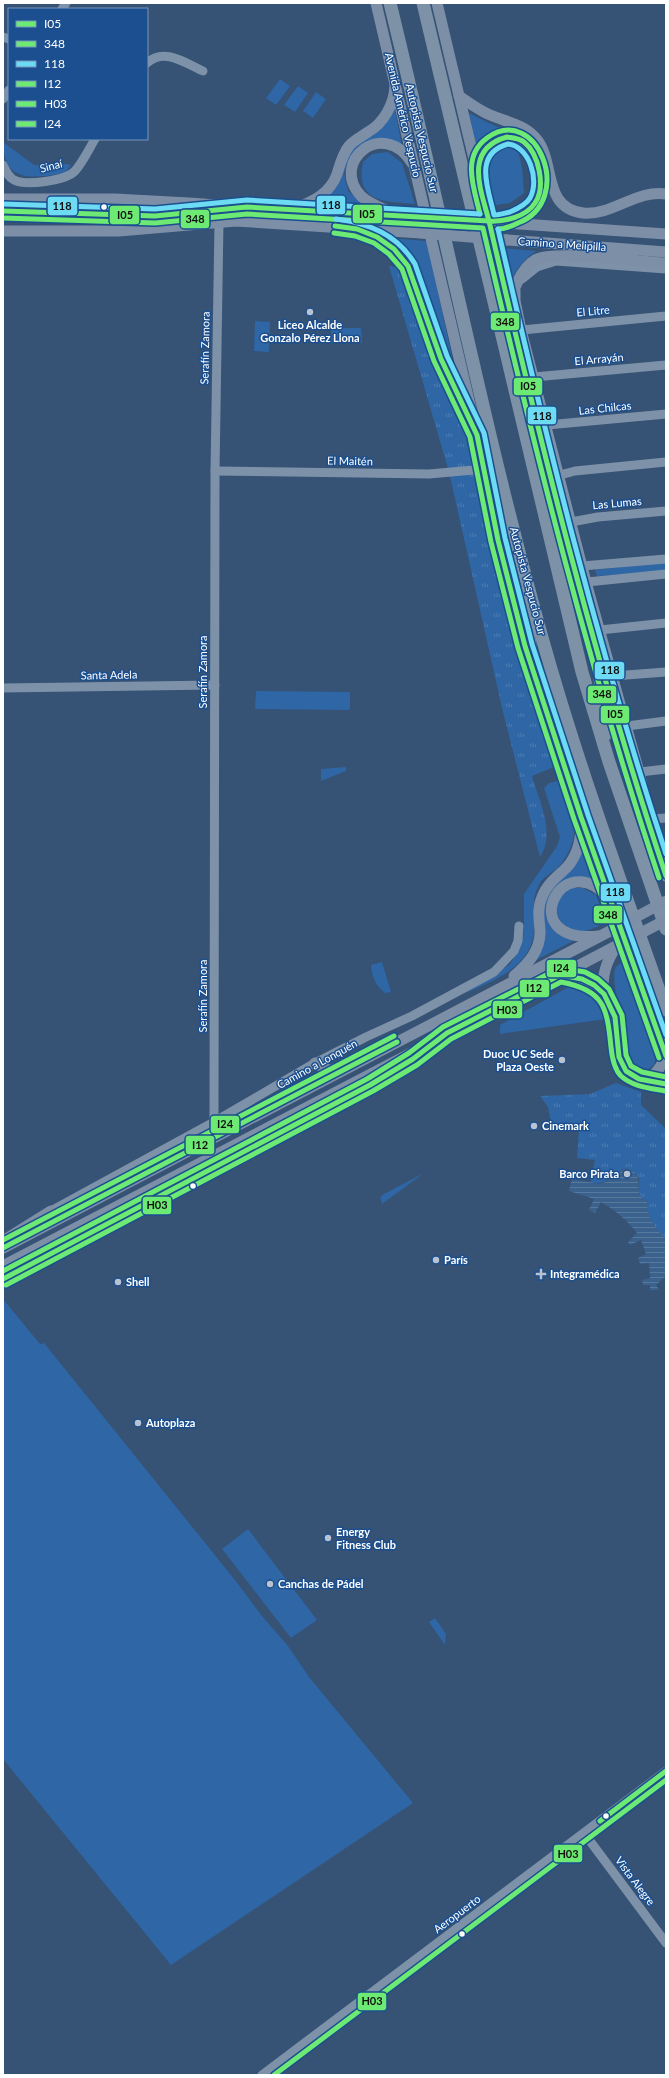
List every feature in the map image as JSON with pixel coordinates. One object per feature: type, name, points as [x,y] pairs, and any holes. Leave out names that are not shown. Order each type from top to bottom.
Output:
[{"type":"highway","name":"Autopista Vespucio Sur","points":[[390,3],[517,544],[545,648],[576,753],[666,1010]]},
{"type":"highway","points":[[423,3],[578,657],[609,762],[666,929]]},
{"type":"highway","points":[[517,544],[533,670]]},
{"type":"highway","points":[[598,660],[609,762]]},
{"type":"main road","name":"Avenida Américo Vespucio","points":[[376,3],[396,81],[477,435],[506,575],[524,646],[581,818],[666,1055]]},
{"type":"main road","points":[[437,3],[560,522],[616,723],[666,876]]},
{"type":"main road","points":[[284,210],[313,201],[327,191],[334,180],[348,147],[374,128],[387,112],[394,97],[396,81]]},
{"type":"main road","points":[[459,96],[486,113],[521,127],[533,135],[542,149],[555,195],[561,202],[572,210],[584,213],[594,212],[650,194],[666,194]]},
{"type":"main road","points":[[477,171],[482,153],[490,144],[498,139],[506,137],[519,140],[528,146],[534,154],[540,184],[538,199],[531,209],[522,214],[499,222]]},
{"type":"main road","points":[[397,215],[372,204],[358,193],[352,177],[354,161],[368,146],[377,143],[385,143],[402,151],[415,167]]},
{"type":"main road","name":"Camino a Melipilla","points":[[3,199],[115,199],[284,210],[397,215],[666,234]]},
{"type":"main road","name":"Camino a Melipilla","points":[[3,231],[119,231],[219,222],[254,221],[664,250]]},
{"type":"main road","points":[[356,228],[389,244],[398,251],[405,261],[441,358],[477,435]]},
{"type":"main road","points":[[509,309],[516,286],[532,262],[546,256],[666,263]]},
{"type":"main road","points":[[502,986],[527,964],[536,950],[540,936],[538,914],[540,903],[548,886],[569,865],[576,854],[580,838],[581,818]]},
{"type":"main road","points":[[651,819],[655,844]]},
{"type":"main road","points":[[608,933],[578,936],[562,930],[553,919],[552,902],[560,889],[577,882],[587,884],[598,889],[611,902]]},
{"type":"main road","name":"Camino a Lonquén","points":[[3,1248],[502,986],[608,933],[666,901]]},
{"type":"main road","points":[[3,1266],[666,920]]},
{"type":"main road","points":[[604,994],[603,982],[605,969],[619,945]]},
{"type":"main road","points":[[560,975],[582,979],[594,985],[604,994],[613,1012],[617,1026],[618,1052],[621,1062],[630,1074],[644,1080],[666,1084]]},
{"type":"main road","points":[[387,1075],[448,1034]]},
{"type":"main road","points":[[644,1080],[657,1072],[666,1055]]},
{"type":"main road","points":[[315,1063],[326,1069],[339,1072]]},
{"type":"main road","points":[[3,1241],[51,1211]]},
{"type":"street","points":[[148,62],[160,55],[167,55],[203,71]]},
{"type":"street","name":"Sinaí","points":[[3,165],[10,177],[19,182],[42,182],[58,179],[74,171],[94,140]]},
{"type":"street","name":"Serafín Zamora","points":[[214,1122],[215,471],[219,222]]},
{"type":"street","name":"Camino a Melipilla","points":[[516,286],[529,272],[543,264],[556,261],[666,269]]},
{"type":"street","points":[[516,286],[516,301],[522,330],[546,425],[582,566],[640,772],[651,819],[666,818]]},
{"type":"street","name":"El Litre","points":[[522,330],[666,316]]},
{"type":"street","name":"El Arrayán","points":[[534,377],[666,365]]},
{"type":"street","name":"Las Chilcas","points":[[546,425],[666,414]]},
{"type":"street","points":[[560,475],[575,471],[666,462]]},
{"type":"street","name":"El Maitén","points":[[215,471],[429,474],[484,469]]},
{"type":"street","name":"Las Lumas","points":[[571,522],[598,517],[666,511]]},
{"type":"street","points":[[582,566],[666,559]]},
{"type":"street","points":[[587,582],[666,574]]},
{"type":"street","points":[[600,630],[666,623]]},
{"type":"street","points":[[613,676],[666,672]]},
{"type":"street","name":"Santa Adela","points":[[3,688],[215,685]]},
{"type":"street","points":[[626,726],[666,721]]},
{"type":"street","points":[[640,772],[666,770]]},
{"type":"street","name":"Camino a Lonquén","points":[[51,1211],[214,1122],[315,1063],[372,1034],[412,1016],[494,972],[514,951],[518,941],[519,926]]},
{"type":"street","points":[[3,1279],[387,1075]]},
{"type":"street","name":"Aeropuerto","points":[[262,2075],[666,1771]]},
{"type":"street","name":"Vista Alegre","points":[[584,1833],[666,1942]]},
{"type":"green space","points":[[280,79],[290,86],[276,105],[266,98]]},
{"type":"green space","points":[[298,86],[308,93],[295,112],[284,105]]},
{"type":"green space","points":[[316,92],[326,99],[313,118],[303,111]]},
{"type":"green space","points":[[394,106],[402,146],[360,146],[348,162],[344,173],[348,191],[363,204],[316,204],[349,152]]},
{"type":"green space","points":[[469,113],[518,137],[495,137],[487,142],[478,153]]},
{"type":"green space","points":[[3,142],[34,165],[71,165],[65,173],[42,176],[22,175],[14,172],[8,165],[4,156]]},
{"type":"green space","points":[[501,146],[518,150],[522,168],[524,193],[510,203],[496,205],[489,188],[485,165],[493,152]]},
{"type":"green space","points":[[388,152],[402,163],[415,204],[393,202],[374,197],[368,193],[363,185],[363,162],[372,154]]},
{"type":"green space","points":[[389,238],[427,241],[452,357],[448,361],[413,271]]},
{"type":"green space","points":[[501,248],[536,251],[519,267],[513,276],[509,288]]},
{"type":"green space","points":[[389,266],[398,268],[456,397],[467,430],[527,665],[556,766],[532,776],[542,806],[546,827],[545,848],[540,857],[503,712],[449,472]]},
{"type":"green space","points":[[255,321],[270,322],[269,352],[254,351]]},
{"type":"green space","points":[[331,328],[361,328],[362,343],[331,343]]},
{"type":"green space","points":[[666,562],[666,571],[597,576],[595,570]]},
{"type":"green space","points":[[256,691],[350,692],[350,710],[255,709]]},
{"type":"green space","points":[[346,767],[346,771],[321,781],[321,769]]},
{"type":"green space","points":[[558,781],[572,823],[574,837],[570,849],[563,861],[543,879],[537,890],[534,901],[534,930],[532,943],[519,963],[509,971],[498,978],[464,994],[509,965],[520,949],[524,933],[524,894],[557,846],[560,837],[544,788],[549,783]]},
{"type":"green space","points":[[581,851],[584,852],[593,879],[559,885],[552,927],[559,935],[573,941],[534,961],[544,898]]},
{"type":"green space","points":[[573,888],[583,888],[596,895],[606,922],[592,929],[577,931],[561,922],[556,910],[558,898],[562,893]]},
{"type":"green space","points":[[624,960],[657,1052],[654,1065],[647,1070],[632,1067],[628,1063],[625,1056],[624,1023],[616,993],[614,977],[615,968]]},
{"type":"green space","points":[[382,962],[391,992],[385,993],[376,984],[373,977],[371,965]]},
{"type":"green space","points":[[574,984],[582,985],[598,995],[606,1019],[500,1034],[500,1025]]},
{"type":"green space","points":[[616,1083],[641,1092],[641,1105],[666,1129],[666,1240],[655,1227],[650,1218],[647,1201],[642,1198],[639,1191],[639,1180],[636,1174],[625,1168],[601,1183],[590,1183],[595,1160],[577,1158],[579,1129],[552,1128],[548,1107],[540,1096],[590,1094]]},
{"type":"green space","points":[[424,1173],[382,1204],[380,1197],[384,1194]]},
{"type":"green space","points":[[3,1299],[40,1344],[44,1343],[235,1580],[262,1616],[288,1646],[309,1677],[413,1803],[171,1965],[3,1759]]},
{"type":"green space","name":"Canchas de Pádel","points":[[248,1529],[317,1620],[291,1638],[222,1549]]},
{"type":"green space","points":[[435,1618],[446,1634],[445,1645],[429,1622]]},
{"type":"shaded area","points":[[625,1168],[632,1171],[636,1175],[638,1179],[639,1193],[642,1198],[647,1201],[650,1218],[655,1227],[666,1240],[666,1276],[656,1285],[659,1290],[650,1290],[650,1285],[643,1285],[642,1280],[650,1278],[649,1263],[640,1264],[638,1258],[646,1254],[641,1240],[630,1245],[628,1242],[637,1233],[629,1224],[616,1212],[601,1202],[595,1213],[589,1210],[594,1199],[569,1191],[572,1179],[599,1184],[606,1182],[614,1173]]},
{"type":"transit line","name":"348","points":[[480,214],[473,184],[472,164],[474,154],[487,138],[505,130],[521,133],[534,143],[543,159],[547,177],[545,195],[535,212],[516,224],[498,229]]},
{"type":"transit line","name":"I05","points":[[507,137],[516,138],[524,142],[534,154],[539,171],[540,188],[535,203],[526,212],[514,218],[501,221],[489,221],[482,196],[478,172],[480,161],[484,151],[493,143],[507,137]]},
{"type":"transit line","name":"118","points":[[508,144],[515,146],[527,157],[533,174],[533,191],[526,203],[510,212],[494,215],[487,184],[486,164],[490,156],[497,149],[508,144]]},
{"type":"transit line","name":"118","points":[[3,204],[155,209],[247,200],[480,214]]},
{"type":"transit line","name":"I05","points":[[3,211],[155,216],[247,207],[489,221]]},
{"type":"transit line","name":"348","points":[[3,218],[155,223],[247,214],[483,228],[542,474],[609,717],[659,878]]},
{"type":"transit line","name":"118","points":[[336,219],[370,227],[381,232],[400,245],[415,264],[447,356],[484,433],[505,538],[532,644],[588,815],[666,1035]]},
{"type":"transit line","name":"I05","points":[[489,221],[548,469],[592,633],[615,714],[666,876]]},
{"type":"transit line","name":"I05","points":[[335,226],[357,229],[377,237],[394,249],[408,266],[441,359],[477,435],[498,540],[525,646],[581,817],[666,1056]]},
{"type":"transit line","name":"118","points":[[498,229],[574,543],[641,777],[666,854]]},
{"type":"transit line","name":"348","points":[[334,233],[355,236],[374,243],[389,254],[402,269],[434,361],[470,437],[491,542],[518,648],[574,819],[659,1058]]},
{"type":"transit line","name":"I24","points":[[3,1271],[367,1079],[409,1053],[443,1027],[560,968],[585,972],[598,979],[609,989],[622,1015],[626,1055],[631,1066],[642,1072],[666,1077]]},
{"type":"transit line","name":"I12","points":[[3,1279],[370,1085],[413,1059],[447,1033],[560,975],[582,979],[594,985],[604,994],[615,1017],[619,1057],[626,1071],[639,1079],[666,1084]]},
{"type":"transit line","name":"H03","points":[[6,1285],[373,1091],[417,1065],[451,1039],[561,982],[575,985],[586,990],[601,1002],[608,1021],[614,1063],[621,1076],[636,1085],[665,1091]]},
{"type":"transit line","name":"I24","points":[[3,1240],[394,1036]]},
{"type":"transit line","name":"I12","points":[[3,1248],[397,1042]]},
{"type":"transit line","name":"I12","points":[[600,1821],[666,1771]]},
{"type":"transit line","name":"H03","points":[[274,2075],[666,1780]]},
{"type":"place","name":"Liceo Alcalde Gonzalo Pérez Llona","points":[[310,312]]},
{"type":"place","name":"Duoc UC Sede Plaza Oeste","points":[[562,1060]]},
{"type":"place","name":"Cinemark","points":[[534,1126]]},
{"type":"place","name":"Barco Pirata","points":[[627,1174]]},
{"type":"place","name":"París","points":[[436,1260]]},
{"type":"place","name":"Integramédica","points":[[541,1274]]},
{"type":"place","name":"Shell","points":[[118,1282]]},
{"type":"place","name":"Autoplaza","points":[[138,1423]]},
{"type":"place","name":"Energy Fitness Club","points":[[328,1538]]},
{"type":"place","name":"Canchas de Pádel","points":[[270,1584]]}]
